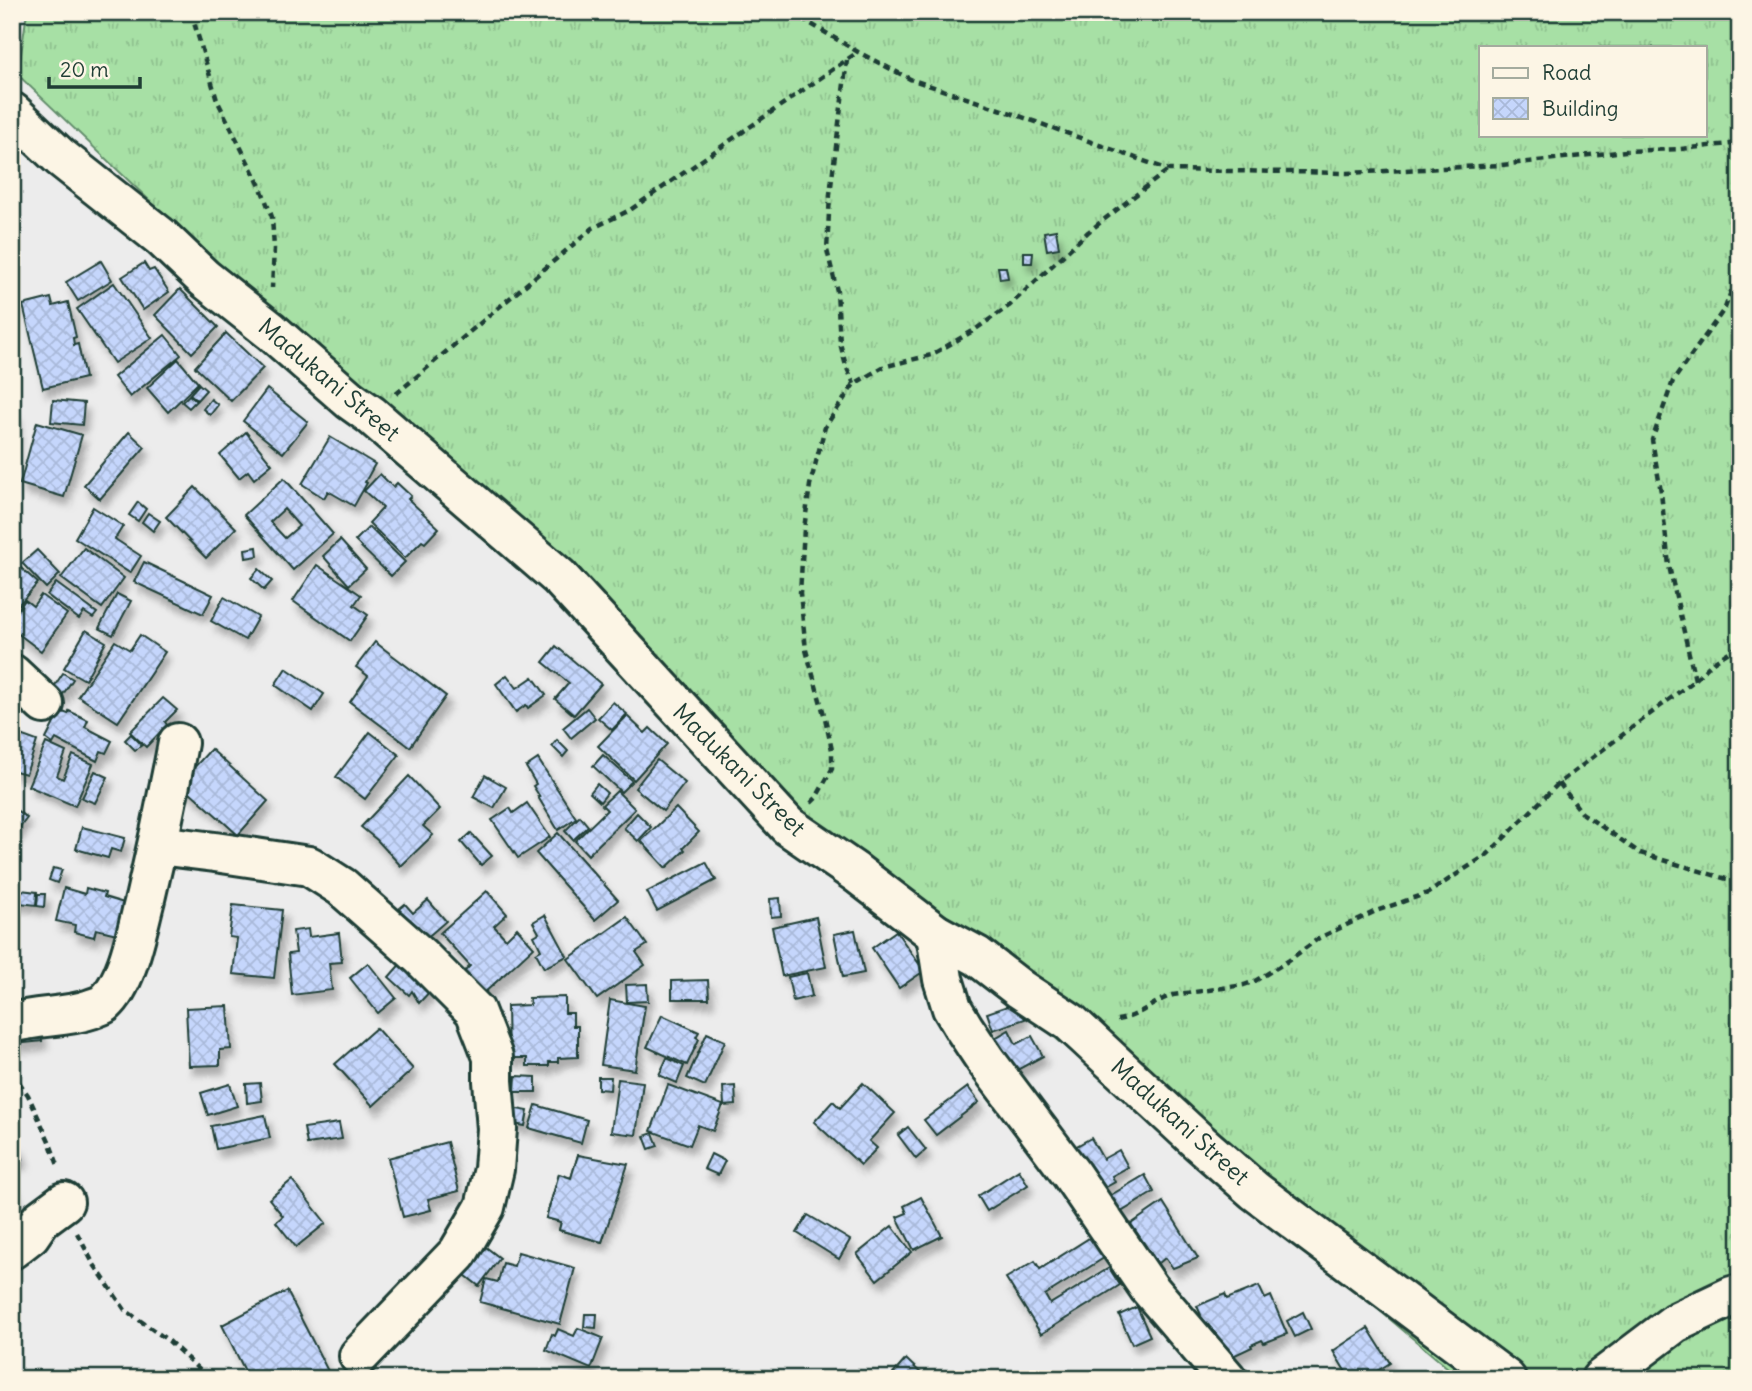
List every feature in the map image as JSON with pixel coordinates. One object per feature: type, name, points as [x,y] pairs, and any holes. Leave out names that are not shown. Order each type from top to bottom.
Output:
[{"type":"street","name":"Madukani Street","points":[[12,111],[60,158],[160,237],[204,278],[371,415],[559,578],[788,826],[855,872],[936,934],[977,956],[1020,989],[1070,1021],[1199,1143],[1255,1191],[1506,1379]]},
{"type":"street","points":[[12,674],[44,704]]},
{"type":"street","points":[[12,1023],[23,1019],[82,1012],[104,1004],[118,986],[132,951],[158,845],[178,743]]},
{"type":"street","points":[[158,845],[309,866],[342,887],[421,957],[475,1011],[494,1057],[497,1129],[494,1169],[485,1207],[458,1253],[359,1356]]},
{"type":"street","points":[[936,934],[943,979],[952,1008],[964,1028],[1071,1174],[1149,1288],[1227,1379]]},
{"type":"street","points":[[12,1249],[30,1235],[41,1219],[64,1202]]},
{"type":"street","points":[[1601,1379],[1675,1323],[1740,1294]]},
{"type":"path","points":[[191,12],[217,100],[261,188],[272,217],[274,248],[271,331]]},
{"type":"path","points":[[791,12],[909,79],[1169,170],[1348,173],[1501,165],[1626,151],[1740,143]]},
{"type":"path","points":[[371,415],[593,228],[630,210],[858,52]]},
{"type":"path","points":[[848,60],[830,194],[827,250],[837,292],[840,343],[854,384]]},
{"type":"path","points":[[788,826],[816,797],[832,769],[832,750],[806,650],[800,593],[810,485],[825,427],[854,384],[883,367],[931,355],[1009,306],[1088,232],[1169,170]]},
{"type":"path","points":[[1695,680],[1669,566],[1661,492],[1651,440],[1673,381],[1726,308],[1740,267]]},
{"type":"path","points":[[1070,1021],[1130,1018],[1173,995],[1244,985],[1288,961],[1319,938],[1376,911],[1428,893],[1488,854],[1559,783],[1695,680],[1713,662],[1740,645]]},
{"type":"path","points":[[1559,783],[1582,813],[1640,853],[1740,883]]},
{"type":"path","points":[[12,1072],[28,1095],[49,1140],[62,1175],[64,1202],[93,1263],[125,1310],[169,1341],[209,1379]]},
{"type":"green space","points":[[27,12],[1740,12],[1740,1379],[1461,1379],[952,951],[285,335],[236,283],[18,75]]},
{"type":"building","points":[[1056,230],[1059,248],[1047,250],[1044,232]]},
{"type":"building","points":[[1024,252],[1033,252],[1032,263],[1024,263]]},
{"type":"building","points":[[101,261],[112,280],[78,301],[66,282]]},
{"type":"building","points":[[144,263],[149,271],[154,269],[169,292],[143,310],[122,277]]},
{"type":"building","points":[[998,267],[1006,267],[1008,278],[1000,279]]},
{"type":"building","points":[[114,283],[152,338],[114,363],[77,309]]},
{"type":"building","points":[[180,289],[218,327],[192,353],[155,315]]},
{"type":"building","points":[[51,298],[53,306],[68,302],[76,337],[73,338],[74,345],[78,344],[85,378],[43,388],[23,305]]},
{"type":"building","points":[[226,333],[263,368],[231,401],[195,367]]},
{"type":"building","points":[[165,335],[181,355],[130,397],[114,377]]},
{"type":"building","points":[[178,359],[198,383],[168,412],[147,388]]},
{"type":"building","points":[[199,384],[206,390],[197,400],[190,394]]},
{"type":"building","points":[[267,389],[308,422],[283,453],[243,421]]},
{"type":"building","points":[[189,395],[196,401],[189,408],[182,402]]},
{"type":"building","points":[[211,399],[218,405],[210,415],[203,409]]},
{"type":"building","points":[[53,400],[84,403],[82,425],[51,422]]},
{"type":"building","points":[[12,413],[16,413],[15,464],[12,464]]},
{"type":"building","points":[[37,422],[82,435],[64,497],[20,484]]},
{"type":"building","points":[[129,432],[145,447],[100,499],[84,485]]},
{"type":"building","points":[[246,432],[272,464],[254,479],[248,471],[239,478],[220,455]]},
{"type":"building","points":[[330,437],[375,464],[354,506],[328,491],[324,498],[302,484]]},
{"type":"building","points":[[380,474],[393,487],[397,483],[411,496],[408,499],[439,528],[405,558],[369,523],[383,508],[364,491]]},
{"type":"building","points":[[284,478],[333,534],[293,570],[244,515]],"holes":[[[284,509],[299,526],[285,538],[270,522]]]},
{"type":"building","points":[[195,487],[236,528],[206,558],[166,517]]},
{"type":"building","points":[[138,502],[146,509],[138,521],[129,515]]},
{"type":"building","points":[[93,507],[123,526],[115,539],[141,556],[130,573],[75,538]]},
{"type":"building","points":[[148,513],[160,521],[153,531],[142,522]]},
{"type":"building","points":[[369,527],[405,562],[391,576],[355,541]]},
{"type":"building","points":[[340,540],[366,569],[349,585],[323,556]]},
{"type":"building","points":[[257,547],[258,556],[246,558],[245,549]]},
{"type":"building","points":[[84,548],[124,578],[102,608],[61,578]]},
{"type":"building","points":[[37,550],[60,574],[46,588],[22,563]]},
{"type":"building","points":[[144,562],[213,595],[203,614],[134,582]]},
{"type":"building","points":[[317,565],[361,595],[354,605],[368,615],[350,641],[293,601]]},
{"type":"building","points":[[21,568],[38,583],[12,612],[12,578]]},
{"type":"building","points":[[259,569],[272,581],[264,590],[251,578]]},
{"type":"building","points":[[56,583],[97,613],[93,618],[84,612],[79,619],[47,595]]},
{"type":"building","points":[[117,594],[131,601],[113,635],[99,628]]},
{"type":"building","points":[[41,595],[67,614],[41,651],[12,629],[12,618],[25,600],[33,606]]},
{"type":"building","points":[[224,597],[258,617],[245,640],[211,621]]},
{"type":"building","points":[[86,630],[106,642],[85,680],[64,668]]},
{"type":"building","points":[[140,635],[165,652],[118,722],[78,696],[115,641],[130,650]]},
{"type":"building","points":[[375,642],[446,696],[410,747],[350,702],[368,676],[356,667]]},
{"type":"building","points":[[556,646],[601,684],[574,715],[555,699],[569,683],[543,662]]},
{"type":"building","points":[[286,668],[324,694],[313,711],[275,685]]},
{"type":"building","points":[[63,673],[73,679],[58,702],[48,696]]},
{"type":"building","points":[[507,675],[517,688],[533,677],[546,695],[528,708],[526,705],[516,712],[496,684]]},
{"type":"building","points":[[163,698],[177,710],[146,747],[130,732]]},
{"type":"building","points":[[613,702],[627,714],[612,730],[598,718]]},
{"type":"building","points":[[587,708],[595,718],[571,738],[563,728]]},
{"type":"building","points":[[60,711],[68,714],[69,711],[88,720],[85,727],[112,741],[106,753],[101,751],[97,761],[56,739],[53,744],[46,739]]},
{"type":"building","points":[[627,716],[645,733],[650,728],[667,744],[634,780],[598,746]]},
{"type":"building","points":[[12,732],[37,741],[26,774],[12,770]]},
{"type":"building","points":[[370,732],[399,755],[365,799],[336,777]]},
{"type":"building","points":[[131,734],[142,745],[135,750],[125,740]]},
{"type":"building","points":[[557,740],[568,751],[563,757],[552,746]]},
{"type":"building","points":[[46,743],[66,752],[57,776],[63,779],[73,755],[93,764],[75,806],[28,786]]},
{"type":"building","points":[[211,749],[268,801],[238,835],[180,783]]},
{"type":"building","points":[[603,755],[632,781],[621,792],[593,766]]},
{"type":"building","points":[[538,759],[576,818],[558,830],[538,797],[533,786],[536,784],[526,767]]},
{"type":"building","points":[[657,760],[685,783],[663,811],[635,788]]},
{"type":"building","points":[[95,771],[108,777],[95,803],[82,798]]},
{"type":"building","points":[[485,775],[506,787],[494,808],[473,797]]},
{"type":"building","points":[[409,776],[440,809],[423,826],[433,835],[401,866],[361,827]]},
{"type":"building","points":[[597,784],[607,793],[600,802],[590,793]]},
{"type":"building","points":[[617,791],[635,809],[588,855],[575,841],[607,810],[602,805]]},
{"type":"building","points":[[527,803],[550,837],[518,858],[492,820],[510,808],[513,813]]},
{"type":"building","points":[[12,807],[27,818],[12,838]]},
{"type":"building","points":[[676,808],[699,832],[666,868],[641,841]]},
{"type":"building","points":[[637,813],[651,827],[638,841],[624,828]]},
{"type":"building","points":[[580,816],[588,826],[573,840],[565,831]]},
{"type":"building","points":[[82,827],[125,838],[121,852],[111,849],[108,858],[76,849]]},
{"type":"building","points":[[471,833],[492,856],[481,865],[461,842]]},
{"type":"building","points":[[558,833],[618,900],[595,920],[536,853]]},
{"type":"building","points":[[706,862],[716,880],[657,911],[647,892]]},
{"type":"building","points":[[53,868],[62,870],[57,883],[49,880]]},
{"type":"building","points":[[64,888],[85,894],[86,888],[105,893],[104,897],[124,903],[117,934],[96,929],[94,937],[74,932],[75,925],[56,921]]},
{"type":"building","points":[[12,889],[37,892],[36,905],[12,902]]},
{"type":"building","points":[[487,891],[507,914],[494,926],[506,939],[517,928],[534,947],[483,994],[463,973],[470,966],[440,933]]},
{"type":"building","points":[[38,894],[45,894],[44,907],[37,906]]},
{"type":"building","points":[[780,898],[781,916],[771,917],[770,899]]},
{"type":"building","points":[[428,900],[446,921],[416,947],[388,918],[405,904],[413,913]]},
{"type":"building","points":[[233,905],[282,910],[274,978],[233,974],[237,938],[229,937]]},
{"type":"building","points":[[545,915],[567,956],[544,968],[536,953],[541,950],[534,936],[539,933],[533,922]]},
{"type":"building","points":[[627,917],[647,945],[636,952],[645,965],[597,999],[568,959]]},
{"type":"building","points":[[816,917],[826,967],[782,976],[772,927]]},
{"type":"building","points":[[308,929],[309,937],[339,933],[342,962],[329,963],[332,990],[292,995],[288,954],[296,953],[293,931]]},
{"type":"building","points":[[855,930],[864,973],[843,977],[834,934]]},
{"type":"building","points":[[896,931],[924,971],[899,988],[872,948]]},
{"type":"building","points":[[403,961],[433,988],[419,1003],[412,991],[409,995],[389,977]]},
{"type":"building","points":[[368,963],[396,998],[378,1013],[350,978]]},
{"type":"building","points":[[807,973],[812,996],[793,1001],[788,977]]},
{"type":"building","points":[[708,980],[709,999],[672,999],[672,981]]},
{"type":"building","points":[[647,984],[648,1001],[627,1002],[626,985]]},
{"type":"building","points":[[565,997],[565,1013],[573,1013],[573,1026],[578,1026],[578,1057],[558,1058],[558,1062],[549,1062],[549,1066],[527,1066],[527,1058],[508,1058],[507,1006],[530,1005],[529,998]]},
{"type":"building","points":[[610,1000],[645,1006],[635,1070],[601,1065]]},
{"type":"building","points":[[1019,1002],[1025,1019],[993,1030],[987,1013]]},
{"type":"building","points":[[228,1006],[231,1049],[220,1050],[220,1065],[189,1066],[186,1008]]},
{"type":"building","points":[[662,1015],[699,1032],[696,1037],[699,1039],[687,1065],[647,1047]]},
{"type":"building","points":[[376,1028],[413,1069],[373,1106],[335,1064]]},
{"type":"building","points":[[41,1029],[42,1041],[16,1044],[15,1031]]},
{"type":"building","points":[[1009,1030],[1016,1044],[1032,1036],[1043,1056],[1008,1075],[990,1041]]},
{"type":"building","points":[[707,1033],[725,1041],[705,1086],[687,1078]]},
{"type":"building","points":[[667,1058],[684,1066],[677,1083],[659,1075]]},
{"type":"building","points":[[516,1076],[536,1077],[536,1092],[515,1092]]},
{"type":"building","points":[[598,1077],[611,1077],[610,1090],[598,1089]]},
{"type":"building","points":[[618,1079],[643,1082],[636,1135],[611,1132]]},
{"type":"building","points":[[260,1083],[262,1101],[247,1103],[246,1084]]},
{"type":"building","points":[[863,1083],[895,1113],[869,1141],[877,1148],[861,1165],[814,1122],[833,1101],[840,1108]]},
{"type":"building","points":[[230,1084],[237,1106],[208,1115],[201,1093]]},
{"type":"building","points":[[668,1085],[723,1105],[713,1131],[698,1125],[690,1145],[651,1131]]},
{"type":"building","points":[[735,1086],[736,1105],[724,1106],[723,1087]]},
{"type":"building","points":[[968,1087],[979,1102],[936,1135],[924,1120]]},
{"type":"building","points":[[536,1105],[587,1120],[581,1143],[529,1128]]},
{"type":"building","points":[[506,1107],[528,1111],[525,1126],[503,1122]]},
{"type":"building","points":[[265,1115],[270,1138],[216,1149],[211,1126]]},
{"type":"building","points":[[339,1123],[342,1139],[307,1144],[304,1128]]},
{"type":"building","points":[[908,1127],[926,1150],[916,1159],[898,1135]]},
{"type":"building","points":[[653,1133],[658,1146],[649,1149],[644,1136]]},
{"type":"building","points":[[1091,1138],[1103,1159],[1119,1150],[1128,1167],[1112,1176],[1115,1182],[1099,1191],[1075,1147]]},
{"type":"building","points":[[447,1142],[459,1191],[428,1199],[431,1210],[403,1217],[388,1158]]},
{"type":"building","points":[[18,1145],[23,1159],[12,1163],[12,1148]]},
{"type":"building","points":[[711,1154],[725,1161],[718,1175],[704,1169]]},
{"type":"building","points":[[578,1155],[623,1168],[602,1242],[559,1230],[561,1222],[546,1218],[559,1174],[571,1178]]},
{"type":"building","points":[[578,1155],[628,1164],[602,1242],[559,1230],[561,1222],[546,1218],[559,1174],[571,1178]]},
{"type":"building","points":[[1019,1170],[1028,1185],[987,1211],[978,1196]]},
{"type":"building","points":[[1145,1175],[1154,1192],[1121,1212],[1111,1195]]},
{"type":"building","points":[[292,1180],[326,1223],[296,1247],[276,1222],[283,1216],[269,1199]]},
{"type":"building","points":[[12,1184],[24,1217],[17,1220],[22,1235],[12,1239]]},
{"type":"building","points":[[921,1197],[942,1236],[914,1250],[897,1217],[907,1213],[904,1206]]},
{"type":"building","points":[[1163,1202],[1198,1258],[1173,1268],[1165,1258],[1158,1264],[1131,1224]]},
{"type":"building","points":[[808,1215],[850,1240],[839,1259],[797,1233]]},
{"type":"building","points":[[892,1226],[912,1252],[877,1280],[857,1254]]},
{"type":"building","points":[[1094,1235],[1107,1256],[1045,1295],[1050,1304],[1109,1268],[1120,1285],[1041,1334],[1006,1278],[1035,1261],[1040,1269]]},
{"type":"building","points":[[482,1244],[500,1258],[479,1286],[461,1272]]},
{"type":"building","points":[[518,1252],[575,1268],[560,1324],[480,1302],[486,1279],[498,1282],[503,1263],[514,1266]]},
{"type":"building","points":[[1259,1286],[1265,1299],[1271,1296],[1287,1334],[1264,1343],[1262,1340],[1233,1356],[1230,1351],[1217,1356],[1193,1318],[1201,1315],[1197,1306],[1225,1294],[1227,1299]]},
{"type":"building","points":[[287,1291],[332,1379],[249,1379],[222,1325]]},
{"type":"building","points":[[1137,1307],[1150,1336],[1132,1344],[1119,1315]]},
{"type":"building","points":[[1303,1312],[1311,1329],[1295,1337],[1287,1321]]},
{"type":"building","points":[[585,1314],[597,1314],[596,1328],[584,1327]]},
{"type":"building","points":[[578,1328],[603,1338],[591,1369],[546,1350],[552,1334],[555,1336],[558,1329],[574,1336]]},
{"type":"building","points":[[1368,1328],[1390,1363],[1364,1379],[1350,1379],[1333,1351]]},
{"type":"building","points":[[906,1359],[927,1379],[898,1379],[893,1374]]}]
